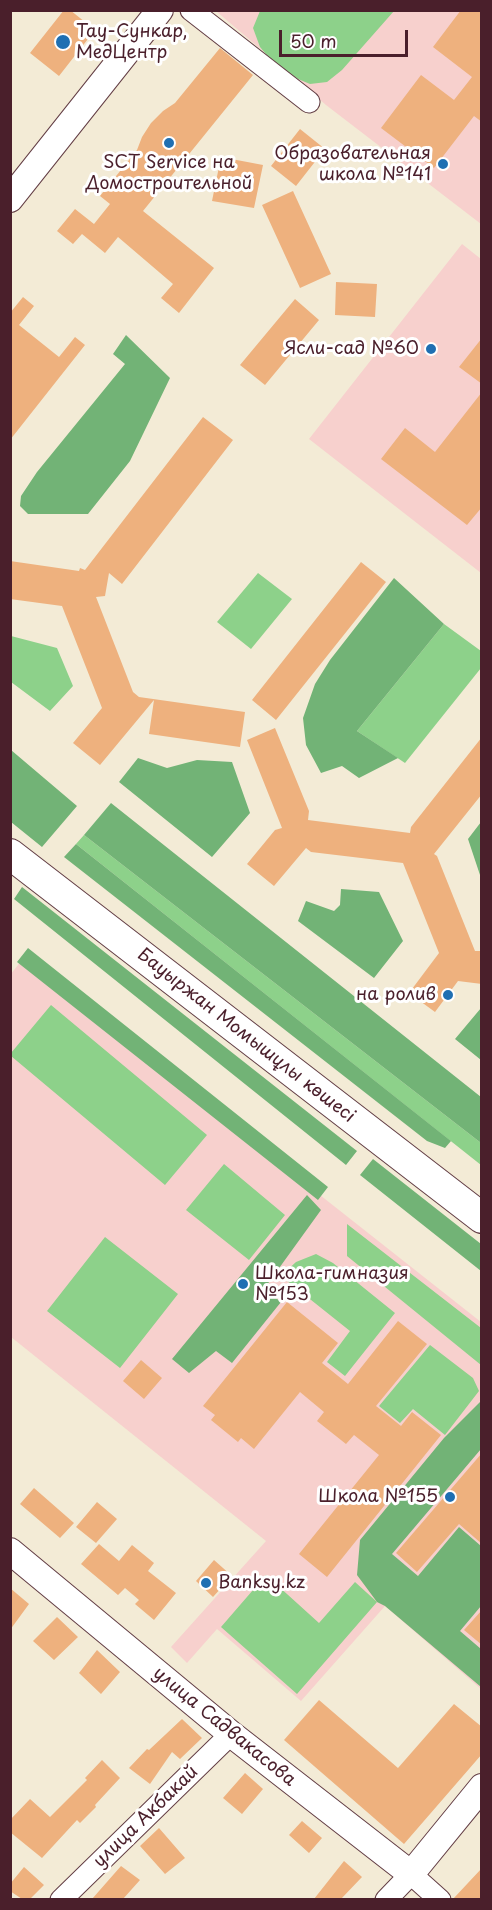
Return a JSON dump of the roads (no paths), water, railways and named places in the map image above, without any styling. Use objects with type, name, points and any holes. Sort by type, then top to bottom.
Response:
[{"type":"main road","name":"Бауыржан Момышұлы көшесі","points":[[10,854],[482,1218]]},
{"type":"street","points":[[10,199],[160,10]]},
{"type":"street","points":[[191,10],[309,102]]},
{"type":"street","name":"улица Садвакасова","points":[[10,1551],[231,1734],[440,1899]]},
{"type":"street","name":"улица Акбакай","points":[[61,1899],[231,1734]]},
{"type":"street","points":[[386,1899],[411,1874],[482,1787]]},
{"type":"place","name":"Тау-Сункар, МедЦентр","points":[[63,42]]},
{"type":"place","name":"SCT Service на Домостроительной","points":[[169,143]]},
{"type":"place","name":"Образовательная школа №141","points":[[443,164]]},
{"type":"place","name":"Ясли-сад №60","points":[[431,349]]},
{"type":"place","name":"на ролив","points":[[448,995]]},
{"type":"place","name":"Школа-гимназия №153","points":[[243,1284]]},
{"type":"place","name":"Школа №155","points":[[450,1497]]},
{"type":"place","name":"Banksy.kz","points":[[206,1583]]}]
